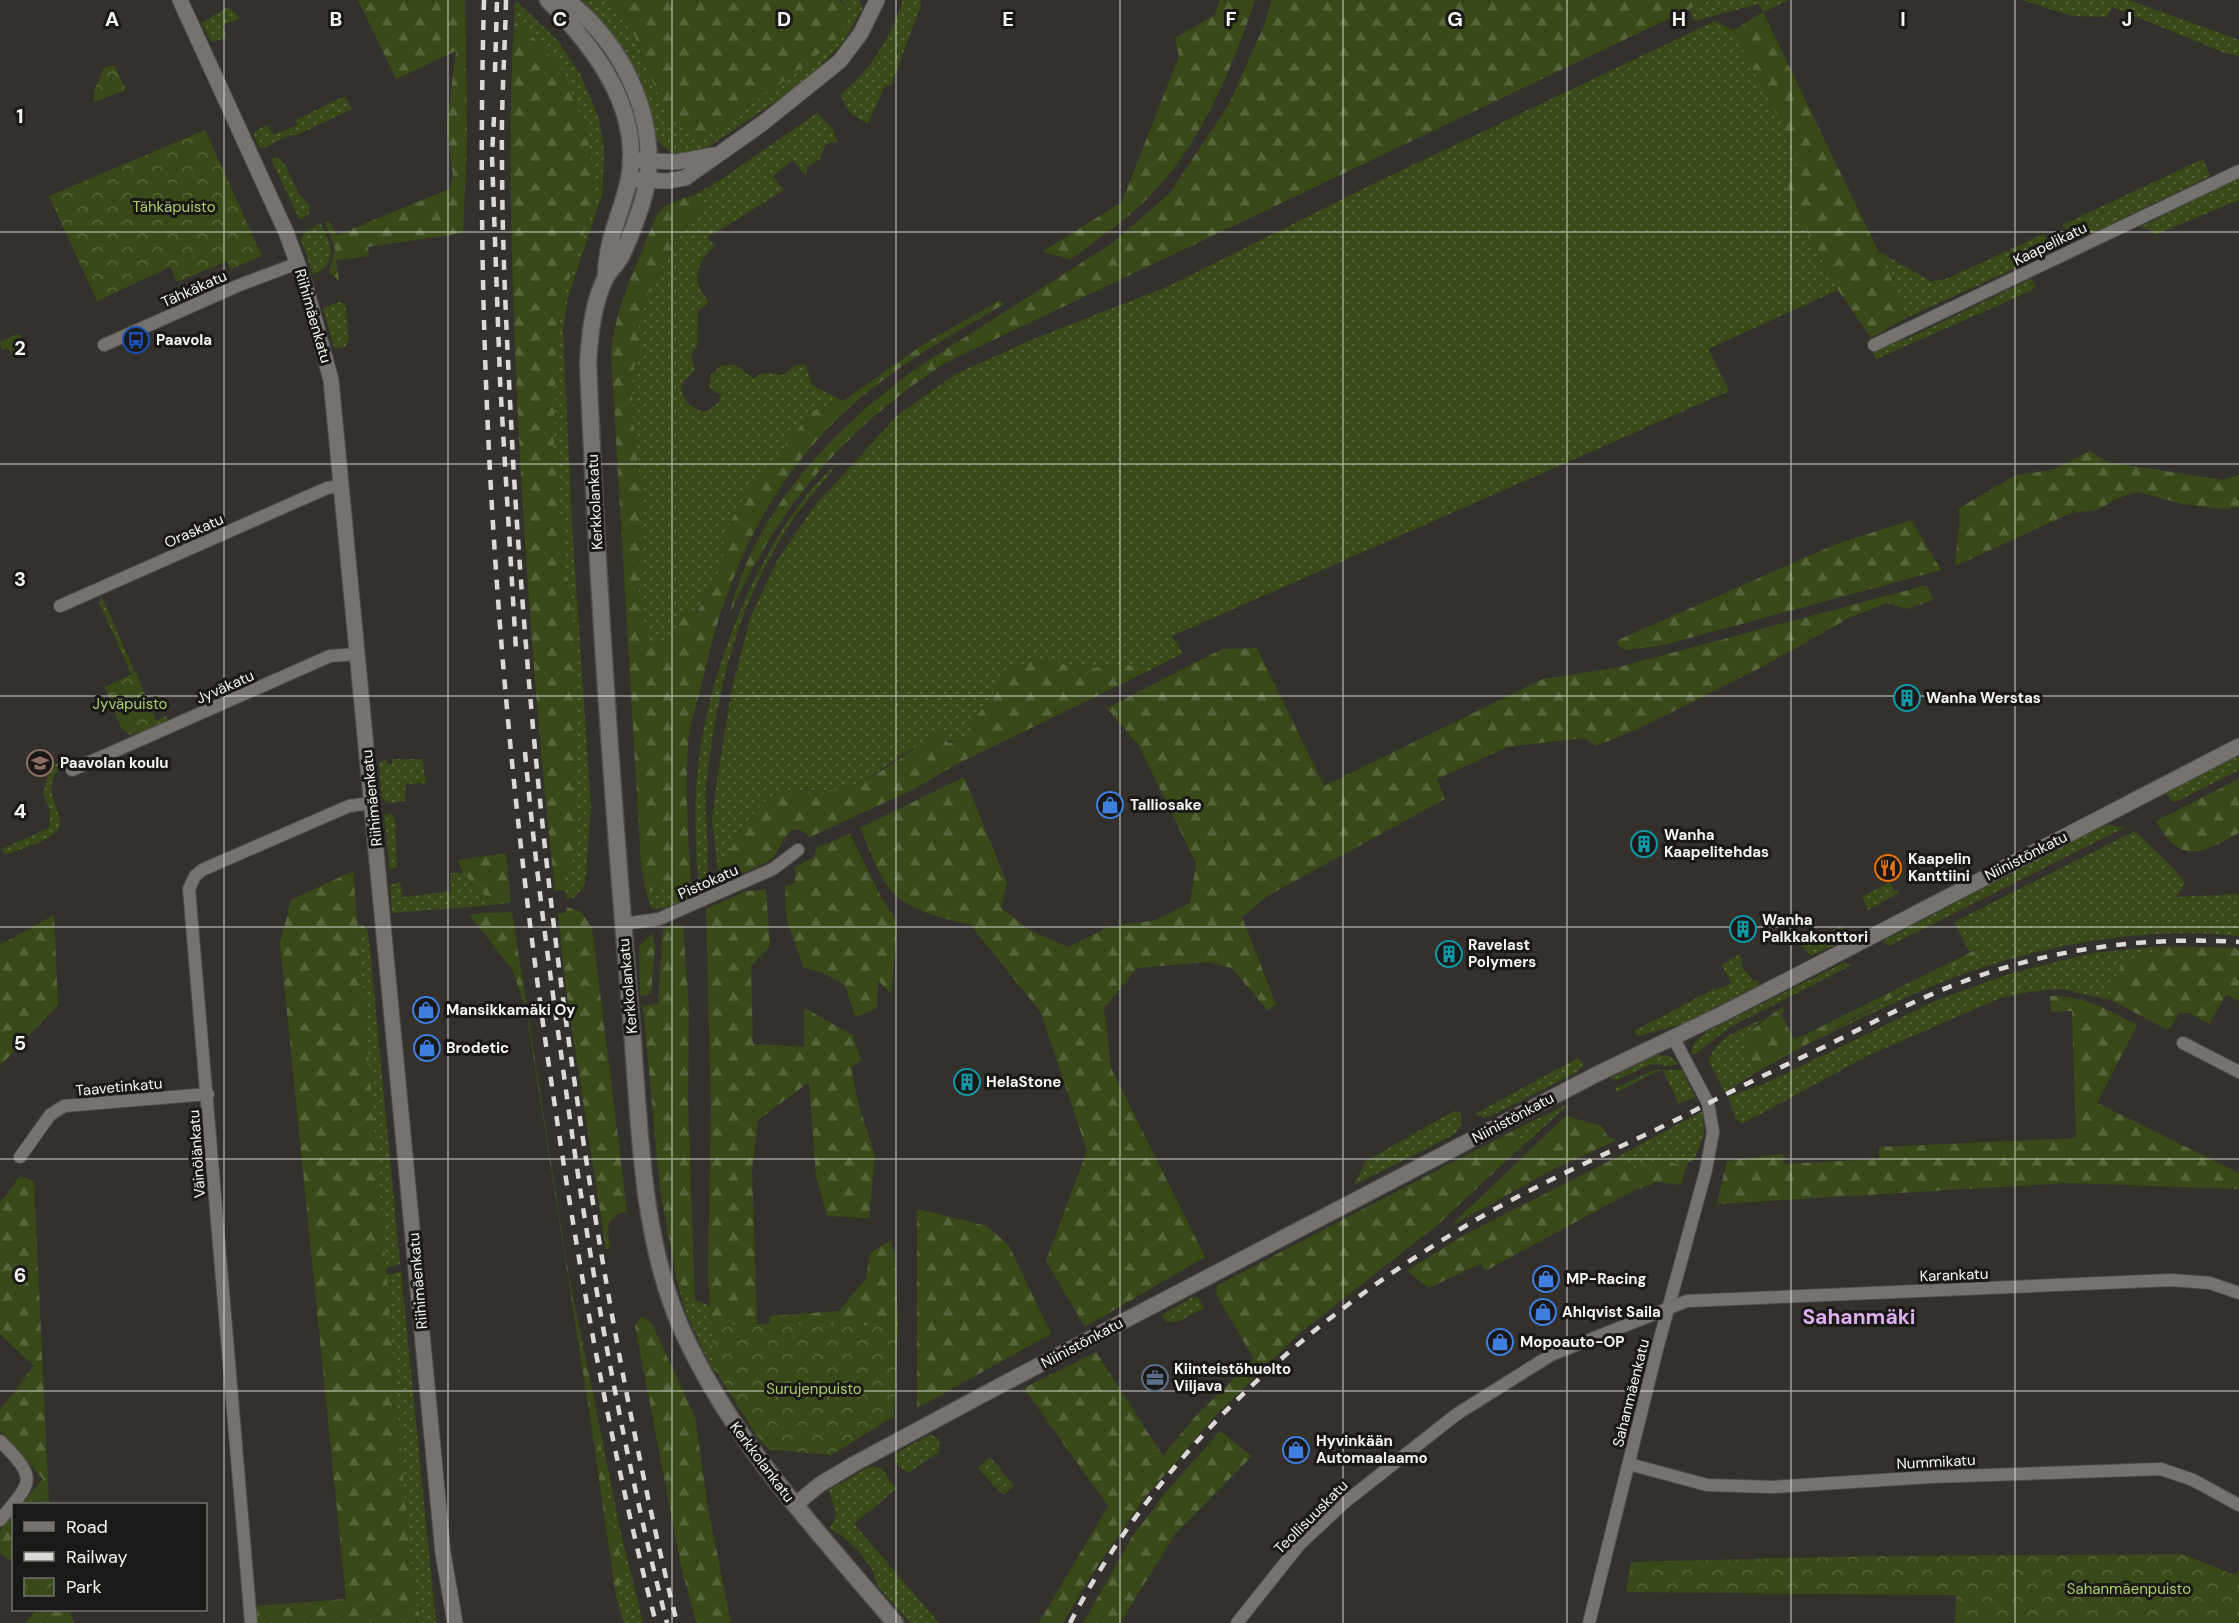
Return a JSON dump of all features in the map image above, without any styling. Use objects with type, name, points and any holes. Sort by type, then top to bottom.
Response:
[{"type":"main road","name":"Kerkkolankatu","points":[[548,0],[596,55],[610,76],[624,119],[630,160],[628,179],[606,253],[606,277]]},
{"type":"main road","name":"Kerkkolankatu","points":[[566,0],[595,26],[624,66],[643,117],[648,160],[648,181],[619,259],[606,277],[592,320],[588,362],[623,924],[649,1212],[665,1281],[681,1327],[709,1386],[736,1430],[795,1505],[895,1623]]},
{"type":"street","name":"Riihimäenkatu","points":[[180,0],[273,200],[298,263],[331,380],[443,1552],[455,1623]]},
{"type":"street","points":[[628,179],[648,181],[685,178],[720,154],[812,86],[840,61],[861,33],[877,0]]},
{"type":"street","points":[[630,160],[686,161],[720,154]]},
{"type":"street","name":"Kaapelikatu","points":[[1875,345],[2239,171]]},
{"type":"street","name":"Tähkäkatu","points":[[104,345],[240,285],[298,263]]},
{"type":"street","name":"Oraskatu","points":[[60,606],[327,488],[342,486]]},
{"type":"street","name":"Jyväkatu","points":[[72,770],[330,656],[358,654]]},
{"type":"street","name":"Niinistönkatu","points":[[795,1505],[819,1485],[854,1464],[968,1402],[1597,1074],[1731,1010],[2239,746]]},
{"type":"street","name":"Väinölänkatu","points":[[251,1623],[189,889],[191,882],[202,870],[349,806],[372,803]]},
{"type":"street","name":"Pistokatu","points":[[623,924],[659,919],[773,869],[798,850]]},
{"type":"street","name":"Sahanmäenkatu","points":[[1589,1623],[1668,1308],[1706,1170],[1713,1132],[1708,1103],[1673,1037]]},
{"type":"street","points":[[2183,1043],[2239,1072]]},
{"type":"street","name":"Taavetinkatu","points":[[20,1157],[50,1115],[64,1106],[208,1094]]},
{"type":"street","name":"Karankatu","points":[[1668,1308],[1687,1301],[2171,1280],[2211,1283],[2239,1293]]},
{"type":"street","name":"Teollisuuskatu","points":[[1237,1623],[1300,1544],[1345,1502],[1457,1414],[1551,1355],[1668,1308]]},
{"type":"street","points":[[0,1441],[25,1467],[26,1488],[14,1503]]},
{"type":"street","name":"Nummikatu","points":[[1629,1464],[1707,1485],[1772,1487],[1930,1477],[2161,1469],[2193,1480],[2239,1505]]},
{"type":"street","points":[[0,1520],[12,1505]]},
{"type":"green space","points":[[358,0],[465,0],[467,141],[463,233],[368,247],[369,256],[336,260],[339,281],[329,271],[335,250],[325,222],[329,221],[337,235],[449,189],[453,177],[447,125],[456,51],[396,79]]},
{"type":"green space","points":[[515,0],[557,40],[581,75],[599,119],[604,151],[602,194],[568,297],[563,330],[572,525],[591,808],[585,884],[575,897],[566,899],[566,893],[562,890],[563,876],[571,865],[578,818],[572,787],[576,763],[576,646],[566,574],[554,446],[556,338],[565,293],[594,201],[588,134],[561,69],[536,40],[514,21]]},
{"type":"green space","points":[[575,0],[608,0],[634,35],[667,117],[702,139],[798,71],[842,34],[847,8],[842,0],[859,0],[863,8],[843,42],[804,82],[703,151],[682,155],[671,153],[656,139]]},
{"type":"green space","points":[[608,0],[839,0],[847,8],[842,34],[798,71],[702,139],[667,117],[634,35]]},
{"type":"green space","points":[[903,0],[921,0],[921,5],[891,86],[885,85],[868,123],[851,112],[841,94],[852,85],[879,52],[893,27]]},
{"type":"green space","points":[[1220,0],[1255,0],[1224,82],[1181,159],[1143,203],[1071,259],[1042,252],[1122,202],[1179,56],[1175,38],[1215,15]]},
{"type":"green space","points":[[1272,0],[1708,0],[945,363],[876,415],[846,442],[819,472],[771,537],[730,613],[741,575],[779,505],[803,473],[859,415],[920,366],[1111,244],[1169,194],[1229,104],[1263,28]]},
{"type":"green space","points":[[1709,0],[1789,0],[1763,12],[1759,4],[1694,21],[1689,9]]},
{"type":"green space","points":[[2023,0],[2129,0],[2239,40],[2239,56],[2225,53],[2112,7],[2107,17],[2072,16]]},
{"type":"green space","points":[[228,7],[240,18],[222,26],[227,38],[211,42],[201,23]]},
{"type":"green space","points":[[1763,12],[1891,278],[1906,318],[1871,338],[1838,290],[1786,190],[1800,159],[1733,31]]},
{"type":"green space","points":[[514,21],[536,40],[561,69],[588,134],[594,201],[565,293],[556,338],[554,446],[566,574],[576,646],[576,763],[572,787],[578,818],[577,847],[571,865],[563,876],[562,890],[555,891],[532,644],[517,397],[511,162]]},
{"type":"green space","points":[[1715,21],[1734,31],[1800,159],[1786,190],[1838,290],[1708,349],[1729,391],[1172,636],[1183,653],[1144,673],[1127,664],[1085,669],[1055,662],[1029,662],[1010,671],[973,721],[968,738],[925,744],[914,748],[865,780],[847,787],[785,792],[776,795],[767,800],[753,814],[718,871],[712,820],[716,787],[731,693],[750,618],[778,559],[815,505],[899,414],[956,374],[1031,340],[1169,286],[1377,182]]},
{"type":"green space","points":[[114,65],[126,90],[94,102],[94,91],[104,68]]},
{"type":"green space","points":[[345,96],[352,109],[297,135],[290,135],[264,148],[259,147],[254,136],[255,131],[267,125],[274,135],[297,125],[296,120]]},
{"type":"green space","points":[[817,113],[833,130],[837,142],[826,144],[820,159],[807,167],[806,176],[793,160],[773,176],[784,190],[707,238],[715,245],[699,266],[697,279],[709,302],[698,312],[697,346],[691,355],[695,370],[681,385],[688,403],[705,412],[718,403],[721,395],[709,387],[711,375],[720,366],[735,365],[753,378],[764,373],[784,375],[794,366],[805,364],[812,385],[843,401],[813,410],[724,534],[723,564],[695,614],[688,605],[676,618],[681,632],[678,636],[667,643],[648,642],[638,588],[643,506],[633,422],[632,373],[641,348],[638,323],[642,305],[686,221],[700,207],[694,195],[719,181]]},
{"type":"green space","name":"Tähkäpuisto","points":[[205,130],[262,256],[231,269],[227,261],[177,282],[170,267],[97,301],[49,196]]},
{"type":"green space","points":[[276,157],[284,163],[299,194],[310,206],[309,214],[300,220],[271,159]]},
{"type":"green space","points":[[2203,159],[2210,176],[2080,239],[2070,234],[2062,225]]},
{"type":"green space","points":[[2239,178],[2239,200],[2154,235],[2151,230],[2140,227]]},
{"type":"green space","points":[[694,195],[700,207],[686,221],[642,305],[638,323],[641,348],[632,373],[633,422],[643,506],[638,588],[648,642],[667,643],[678,636],[681,632],[675,618],[688,604],[696,614],[723,564],[724,534],[743,499],[813,410],[843,401],[924,344],[1000,300],[1004,304],[924,352],[867,392],[821,436],[774,497],[738,565],[713,639],[690,727],[687,778],[691,880],[646,891],[641,864],[611,354],[622,301],[656,217],[667,205]]},
{"type":"green space","points":[[320,223],[328,239],[331,252],[327,264],[313,275],[301,239],[304,233]]},
{"type":"green space","points":[[2044,234],[2053,251],[1906,318],[1878,251],[1930,281],[1946,279]]},
{"type":"green space","points":[[2031,279],[2036,287],[2026,293],[1876,359],[1873,352],[1915,335]]},
{"type":"green space","points":[[339,302],[345,304],[349,340],[345,347],[334,348],[323,308]]},
{"type":"green space","points":[[19,333],[28,352],[13,359],[8,348],[2,350],[0,342]]},
{"type":"green space","points":[[2090,451],[2107,462],[2224,480],[2239,475],[2239,507],[2224,509],[2182,504],[2138,492],[2118,498],[2097,510],[2071,513],[1955,566],[1959,508],[2016,475],[2053,470]]},
{"type":"green space","points":[[838,462],[793,519],[774,550],[757,582],[733,646],[717,713],[706,785],[708,864],[704,889],[699,891],[695,814],[696,783],[704,729],[727,645],[763,562],[786,524],[811,490]]},
{"type":"green space","points":[[1911,520],[1941,570],[1660,646],[1625,650],[1617,645],[1618,640],[1834,545]]},
{"type":"green space","points":[[1927,585],[1933,600],[1907,609],[1887,603],[1851,617],[1758,669],[1640,728],[1596,746],[1584,738],[1508,747],[1437,779],[1445,799],[1269,895],[1242,917],[1276,1004],[1268,1011],[1232,968],[1208,962],[1137,968],[1104,1008],[1111,1068],[1205,1257],[1085,1327],[1046,1261],[1087,1151],[1041,1013],[970,924],[926,913],[906,903],[889,888],[860,828],[964,777],[1007,883],[1001,908],[1029,930],[1068,947],[1109,927],[1156,920],[1190,903],[1196,863],[1139,746],[1107,708],[1222,649],[1257,648],[1324,786],[1543,679],[1615,668]]},
{"type":"green space","name":"Jyväpuisto","points":[[101,595],[156,721],[166,716],[168,720],[138,733],[126,731],[121,727],[105,687],[132,675],[99,603]]},
{"type":"green space","points":[[1029,661],[1055,662],[1085,669],[1127,664],[1144,673],[957,764],[914,789],[810,837],[795,829],[786,836],[770,860],[756,867],[731,878],[718,871],[753,814],[767,800],[785,792],[848,787],[882,770],[934,735],[943,734],[948,743],[967,738],[973,721],[1010,671]]},
{"type":"green space","name":"Jyväpuisto","points":[[136,672],[157,725],[130,735],[121,727],[105,687]]},
{"type":"green space","points":[[2239,755],[2239,770],[2178,801],[2172,802],[2166,792]]},
{"type":"green space","points":[[386,759],[387,764],[392,764],[392,759],[422,759],[426,783],[406,784],[405,801],[389,803],[382,799],[379,762]]},
{"type":"green space","points":[[57,763],[59,770],[53,779],[51,788],[60,821],[58,828],[42,841],[5,855],[2,849],[49,828],[50,811],[43,794],[50,768]]},
{"type":"green space","points":[[2239,779],[2239,833],[2226,840],[2203,850],[2183,850],[2174,845],[2156,821]]},
{"type":"green space","points":[[393,815],[395,821],[397,867],[390,870],[384,816]]},
{"type":"green space","points":[[2103,825],[2126,827],[1889,946],[1883,941]]},
{"type":"green space","points":[[2135,831],[2185,883],[2176,897],[2239,894],[2239,936],[2205,933],[2136,935],[2066,945],[2032,953],[1998,962],[1945,981],[1801,1047],[1984,950],[1979,948],[1969,951],[1954,922]]},
{"type":"green space","points":[[850,834],[881,897],[894,916],[897,927],[891,994],[878,980],[877,1008],[855,1017],[845,985],[825,974],[803,967],[787,919],[785,899],[786,886],[795,883],[795,867],[814,857],[816,848]]},
{"type":"green space","points":[[506,853],[511,903],[494,905],[463,873],[458,860]]},
{"type":"green space","points":[[353,871],[413,1594],[422,1623],[257,1623],[256,1606],[346,1599],[280,943],[291,900]]},
{"type":"green space","points":[[450,873],[463,873],[494,905],[392,913],[390,885],[400,882],[403,897],[451,891]]},
{"type":"green space","points":[[691,880],[692,896],[665,908],[652,909],[646,891]]},
{"type":"green space","points":[[1890,882],[1894,891],[1897,890],[1899,893],[1868,910],[1862,897]]},
{"type":"green space","points":[[766,890],[770,946],[751,966],[753,1044],[804,1047],[804,1008],[853,1035],[861,1060],[851,1068],[858,1103],[875,1155],[869,1218],[827,1216],[816,1176],[809,1082],[758,1120],[752,1169],[757,1324],[748,1364],[714,1368],[708,1276],[711,1107],[706,909],[746,891]]},
{"type":"green space","points":[[567,907],[581,912],[592,928],[627,1211],[614,1217],[609,1225],[610,1249],[606,1249],[566,990],[558,914],[566,912]]},
{"type":"green space","points":[[512,912],[569,1277],[596,1409],[607,1494],[624,1572],[616,1596],[526,1010],[513,971],[469,914]]},
{"type":"green space","points":[[54,915],[58,1005],[0,1066],[0,945]]},
{"type":"green space","points":[[357,925],[363,925],[369,939],[400,1264],[386,1268]]},
{"type":"green space","points":[[672,925],[683,926],[689,1009],[688,1101],[695,1300],[677,1280],[660,1190],[643,1006],[658,1004],[663,930]]},
{"type":"green space","points":[[1841,926],[1845,931],[1837,944],[1810,956],[1796,939],[1807,933],[1812,940]]},
{"type":"green space","points":[[653,933],[655,948],[651,994],[640,996],[639,947]]},
{"type":"green space","points":[[2165,946],[2121,965],[2111,1000],[2061,989],[2027,992],[1998,999],[1869,1055],[1742,1124],[1735,1117],[1728,1097],[1766,1083],[1937,1000],[2015,972],[2093,953]]},
{"type":"green space","points":[[2165,946],[2239,948],[2239,1001],[2226,995],[2209,1024],[2189,1013],[2180,1013],[2168,1030],[2111,1000],[2121,964]]},
{"type":"green space","points":[[1979,948],[1985,950],[1859,1015],[1755,1073],[1748,1054],[1748,1033],[1782,1007],[1785,1012],[1781,1014],[1794,1040]]},
{"type":"green space","points":[[1740,954],[1743,968],[1753,980],[1759,981],[1758,985],[1685,1023],[1639,1036],[1634,1031],[1714,989],[1715,991],[1731,983],[1722,965]]},
{"type":"green space","points":[[1845,962],[1852,965],[1730,1027],[1694,1055],[1691,1054],[1694,1043],[1708,1031]]},
{"type":"green space","points":[[2050,996],[2084,1001],[2137,1025],[2097,1103],[2239,1173],[2239,1189],[2069,1183],[1717,1204],[1727,1161],[1783,1154],[1784,1164],[1879,1159],[1879,1147],[2076,1138],[2072,1011],[2051,1012]]},
{"type":"green space","points":[[1763,1019],[1748,1033],[1748,1054],[1755,1073],[1725,1092],[1709,1062],[1712,1053],[1730,1035]]},
{"type":"green space","points":[[1657,1055],[1670,1056],[1678,1064],[1671,1066],[1651,1064],[1617,1080],[1610,1078]]},
{"type":"green space","points":[[1578,1058],[1584,1064],[1577,1072],[1493,1115],[1484,1118],[1475,1114]]},
{"type":"green space","points":[[1654,1070],[1682,1070],[1695,1097],[1679,1104],[1663,1071],[1657,1071],[1617,1092],[1615,1089]]},
{"type":"green space","points":[[1569,1104],[1517,1151],[1522,1126]]},
{"type":"green space","points":[[1454,1111],[1460,1112],[1462,1122],[1453,1135],[1354,1185],[1366,1161]]},
{"type":"green space","points":[[1703,1111],[1704,1134],[1693,1162],[1689,1161],[1686,1167],[1659,1159],[1630,1170],[1619,1156]]},
{"type":"green space","points":[[1566,1116],[1601,1126],[1609,1138],[1617,1140],[1552,1170],[1449,1227]]},
{"type":"green space","points":[[1522,1126],[1517,1151],[1436,1226],[1301,1332],[1216,1415],[1142,1501],[1090,1577],[1063,1623],[1039,1623],[1108,1506],[1024,1388],[1096,1352],[1163,1456],[1193,1419],[1254,1359],[1217,1296],[1216,1286]]},
{"type":"green space","points":[[1619,1156],[1630,1170],[1659,1159],[1686,1167],[1681,1185],[1658,1182],[1633,1191],[1485,1271],[1481,1263],[1429,1288],[1407,1271],[1464,1235]]},
{"type":"green space","points":[[20,1176],[34,1181],[49,1503],[23,1503],[43,1479],[0,1431],[0,1410],[34,1366],[0,1334],[0,1203]]},
{"type":"green space","points":[[917,1209],[987,1226],[1009,1246],[1051,1334],[917,1408]]},
{"type":"green space","name":"Surujenpuisto","points":[[890,1241],[895,1254],[898,1325],[883,1337],[894,1416],[831,1455],[769,1449],[758,1438],[770,1316],[839,1311],[866,1279],[870,1253]]},
{"type":"green space","points":[[401,1272],[436,1623],[422,1623],[413,1594],[386,1275]]},
{"type":"green space","points":[[677,1280],[695,1300],[710,1306],[716,1371],[713,1371],[686,1313]]},
{"type":"green space","points":[[1193,1297],[1198,1297],[1204,1308],[1180,1321],[1166,1322],[1162,1316],[1165,1313]]},
{"type":"green space","points":[[641,1317],[651,1322],[695,1417],[708,1508],[731,1623],[696,1623],[681,1565],[635,1326]]},
{"type":"green space","name":"Surujenpuisto","points":[[711,1324],[898,1325],[894,1416],[831,1455],[769,1449],[758,1438],[714,1368]]},
{"type":"green space","points":[[596,1409],[620,1529],[643,1623],[624,1623],[616,1596],[624,1572],[607,1494]]},
{"type":"green space","points":[[1220,1431],[1252,1456],[1175,1534],[1120,1623],[1083,1623],[1132,1537],[1166,1492]]},
{"type":"green space","points":[[931,1434],[939,1440],[939,1452],[910,1472],[902,1469],[894,1456],[896,1453]]},
{"type":"green space","points":[[990,1457],[1014,1486],[1003,1495],[978,1468]]},
{"type":"green space","points":[[871,1466],[882,1469],[896,1489],[854,1524],[939,1623],[910,1623],[877,1585],[873,1571],[858,1550],[840,1534],[830,1529],[836,1515],[829,1490]]},
{"type":"green space","points":[[12,1516],[12,1561],[0,1553],[0,1531]]},
{"type":"green space","name":"Sahanmäenpuisto","points":[[2182,1554],[2235,1575],[2239,1570],[2239,1623],[1955,1623],[1956,1595],[1626,1592],[1631,1562],[1877,1556]]},
{"type":"green space","points":[[35,1611],[69,1611],[74,1623],[25,1623]]},
{"type":"railway","points":[[484,0],[483,268],[487,401],[503,668],[516,800],[531,933],[570,1206],[608,1416],[656,1623]]},
{"type":"railway","points":[[495,72],[497,0]]},
{"type":"railway","points":[[506,0],[502,136],[507,346],[523,610],[536,760],[561,983],[592,1200],[630,1413],[677,1623]]},
{"type":"railway","points":[[494,117],[492,156],[500,380],[516,650]]},
{"type":"railway","points":[[525,752],[551,978],[581,1197],[619,1411],[667,1623]]},
{"type":"railway","points":[[1070,1623],[1107,1559],[1150,1498],[1197,1442],[1248,1389],[1303,1340],[1362,1294],[1423,1252],[1486,1214],[1894,1012],[1962,982],[2029,961],[2098,947],[2169,941],[2239,942]]},
{"type":"place","name":"Paavola","points":[[136,340]]},
{"type":"place","name":"Wanha Werstas","points":[[1907,698]]},
{"type":"place","name":"Paavolan koulu","points":[[40,763]]},
{"type":"place","name":"Talliosake","points":[[1110,805]]},
{"type":"place","name":"Wanha Kaapelitehdas","points":[[1644,844]]},
{"type":"place","name":"Kaapelin Kanttiini","points":[[1888,868]]},
{"type":"place","name":"Wanha Palkkakonttori","points":[[1743,929]]},
{"type":"place","name":"Ravelast Polymers","points":[[1449,954]]},
{"type":"place","name":"Mansikkamäki Oy","points":[[426,1010]]},
{"type":"place","name":"Brodetic","points":[[427,1048]]},
{"type":"place","name":"HelaStone","points":[[967,1082]]},
{"type":"place","name":"MP-Racing","points":[[1546,1279]]},
{"type":"place","name":"Ahlqvist Saila","points":[[1543,1312]]},
{"type":"place","name":"Mopoauto-OP","points":[[1500,1342]]},
{"type":"place","name":"Kiinteistöhuolto Viljava","points":[[1155,1378]]},
{"type":"place","name":"Hyvinkään Automaalaamo","points":[[1296,1450]]},
{"type":"district","name":"Sahanmäki","points":[[1859,1317]]}]
